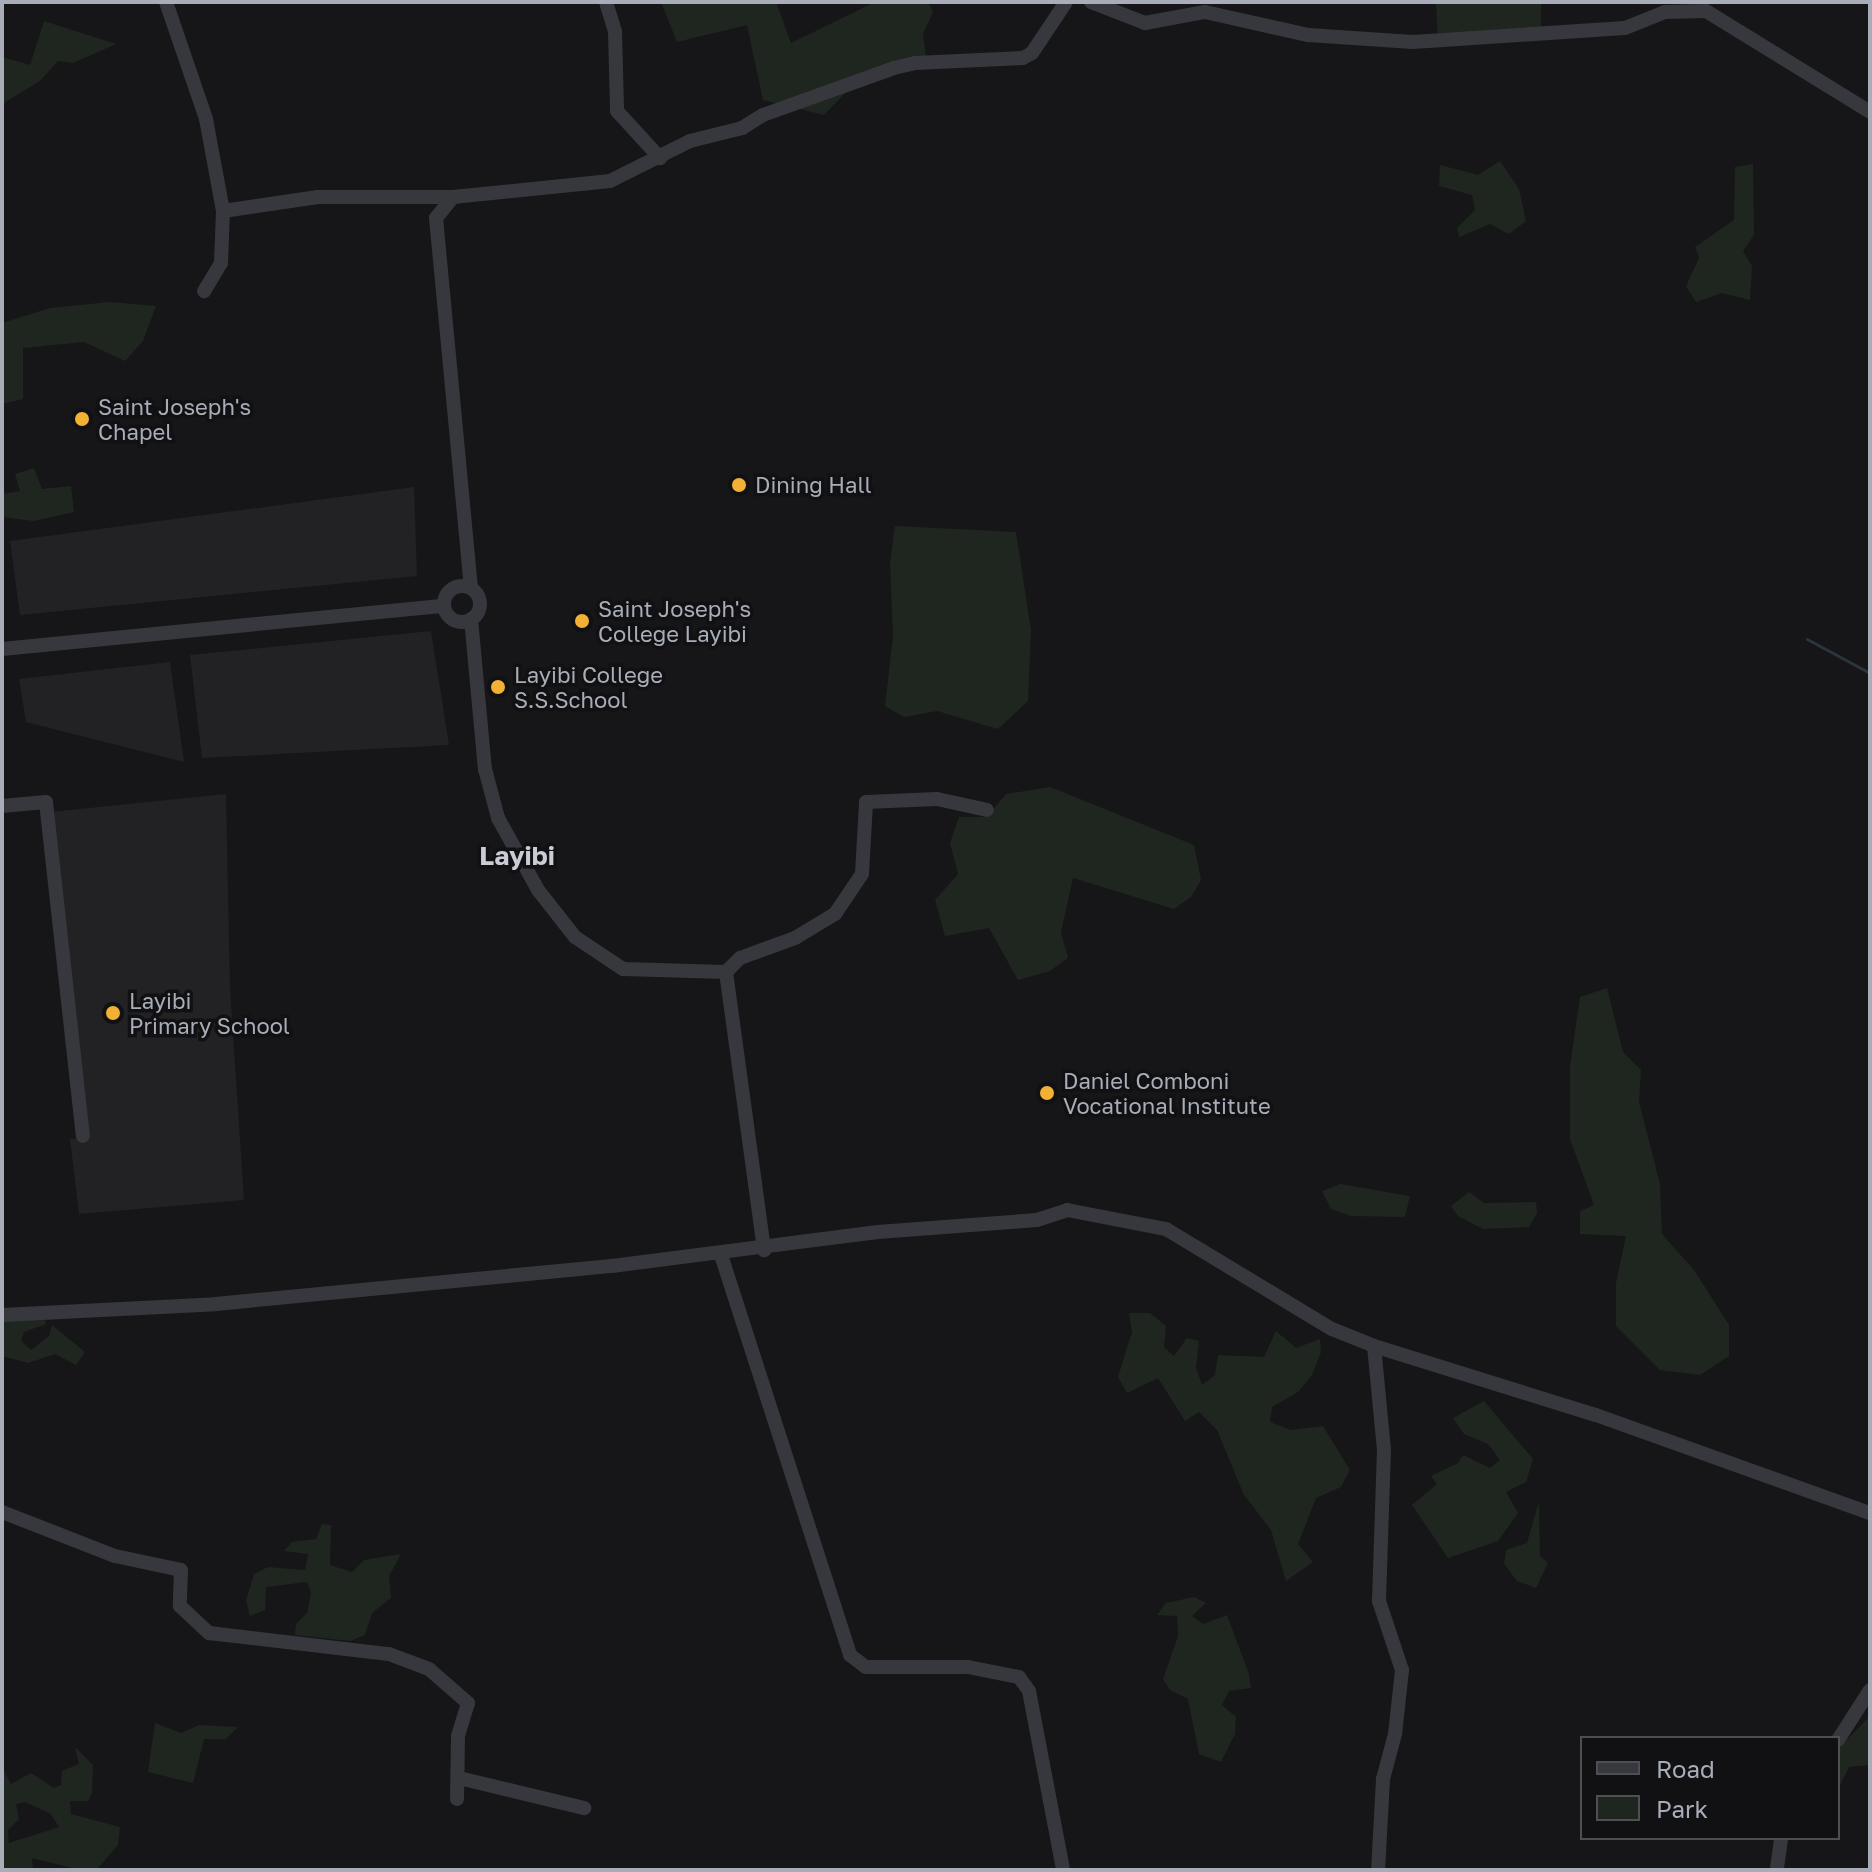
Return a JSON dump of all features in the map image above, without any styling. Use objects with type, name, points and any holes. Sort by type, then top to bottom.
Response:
[{"type":"street","points":[[166,2],[206,119],[223,211],[221,263],[204,291]]},
{"type":"street","points":[[606,2],[615,32],[617,111],[660,158]]},
{"type":"street","points":[[223,211],[363,194],[453,197],[610,181],[690,141],[742,128],[763,115],[905,65],[1023,58],[1032,53],[1066,2]]},
{"type":"street","points":[[1091,2],[1145,23],[1205,12],[1308,35],[1399,42],[1625,28],[1665,12],[1706,11],[1870,112]]},
{"type":"street","points":[[453,197],[436,218],[471,588],[480,602],[471,619],[490,795],[538,890],[582,945],[611,964],[646,973],[726,972],[740,958],[817,925],[847,899],[862,874],[866,802],[937,799],[987,810]]},
{"type":"street","points":[[444,606],[449,591],[471,588]]},
{"type":"street","points":[[444,606],[460,622],[471,619]]},
{"type":"street","points":[[2,649],[444,606]]},
{"type":"street","points":[[2,806],[46,802],[83,1136]]},
{"type":"street","points":[[726,972],[764,1250]]},
{"type":"street","points":[[2,1315],[216,1304],[721,1255],[1077,1211],[1169,1231],[1332,1329],[1374,1346],[1609,1419],[1870,1513]]},
{"type":"street","points":[[721,1255],[850,1655],[866,1667],[968,1667],[1019,1677],[1032,1706],[1063,1870]]},
{"type":"street","points":[[1374,1346],[1384,1449],[1379,1601],[1402,1670],[1395,1734],[1383,1779],[1378,1870]]},
{"type":"street","points":[[2,1512],[115,1556],[181,1570],[180,1606],[209,1633],[389,1654],[421,1664],[467,1702],[458,1736],[457,1799]]},
{"type":"street","points":[[1840,1737],[1870,1690]]},
{"type":"street","points":[[459,1778],[584,1808]]},
{"type":"street","points":[[1777,1868],[1781,1840]]},
{"type":"shaded area","points":[[414,487],[417,576],[20,615],[10,541]]},
{"type":"shaded area","points":[[431,631],[449,745],[202,758],[190,655]]},
{"type":"shaded area","points":[[170,662],[184,762],[26,722],[19,679]]},
{"type":"shaded area","points":[[226,794],[230,988],[244,1200],[79,1214],[70,1139],[86,1138],[50,812]]},
{"type":"green space","points":[[661,2],[776,2],[791,43],[875,2],[928,2],[933,12],[923,34],[926,57],[862,76],[824,115],[763,100],[747,25],[677,42]]},
{"type":"green space","points":[[1436,2],[1541,2],[1541,34],[1438,43]]},
{"type":"green space","points":[[44,21],[116,44],[73,63],[58,61],[40,81],[2,104],[2,57],[30,65]]},
{"type":"green space","points":[[1500,161],[1519,189],[1526,221],[1509,234],[1490,224],[1459,237],[1457,228],[1475,210],[1472,195],[1439,186],[1440,165],[1478,175]]},
{"type":"green space","points":[[1753,164],[1754,235],[1743,251],[1752,266],[1750,300],[1722,293],[1696,302],[1686,286],[1699,258],[1695,247],[1734,220],[1735,167]]},
{"type":"green space","points":[[110,302],[156,306],[143,341],[125,361],[84,342],[23,348],[23,399],[2,404],[2,323],[50,308]]},
{"type":"green space","points":[[34,468],[42,489],[71,486],[74,512],[33,521],[2,517],[2,494],[20,491],[15,474]]},
{"type":"green space","points":[[895,526],[1016,532],[1031,631],[1028,701],[998,729],[937,711],[904,717],[885,706],[893,636],[890,562]]},
{"type":"green space","points":[[1050,787],[1194,845],[1201,880],[1191,897],[1174,909],[1073,878],[1061,932],[1068,958],[1050,971],[1018,980],[989,928],[945,936],[935,900],[958,874],[950,843],[959,817],[987,817],[1006,794]]},
{"type":"green space","points":[[1607,988],[1623,1052],[1641,1070],[1639,1102],[1660,1184],[1662,1234],[1694,1270],[1729,1325],[1729,1356],[1700,1375],[1660,1370],[1616,1326],[1616,1283],[1626,1236],[1580,1234],[1580,1211],[1594,1205],[1570,1139],[1570,1066],[1580,997]]},
{"type":"green space","points":[[1340,1184],[1410,1196],[1405,1217],[1351,1216],[1331,1209],[1322,1191]]},
{"type":"green space","points":[[1469,1192],[1484,1203],[1536,1202],[1537,1213],[1529,1227],[1483,1229],[1458,1216],[1451,1206]]},
{"type":"green space","points":[[1129,1313],[1150,1313],[1166,1326],[1164,1347],[1174,1356],[1187,1338],[1199,1341],[1196,1368],[1202,1385],[1215,1375],[1218,1355],[1264,1357],[1276,1331],[1296,1348],[1320,1339],[1321,1352],[1312,1375],[1298,1392],[1272,1407],[1270,1422],[1291,1430],[1323,1426],[1350,1470],[1341,1487],[1316,1498],[1298,1544],[1313,1562],[1286,1581],[1271,1530],[1244,1495],[1217,1430],[1199,1412],[1185,1421],[1158,1378],[1127,1393],[1118,1377],[1132,1332]]},
{"type":"green space","points":[[44,1316],[46,1324],[24,1332],[21,1341],[31,1350],[49,1336],[52,1325],[85,1352],[76,1365],[55,1354],[28,1363],[2,1356],[2,1320]]},
{"type":"green space","points":[[1484,1401],[1533,1459],[1526,1482],[1506,1492],[1518,1513],[1498,1541],[1448,1558],[1412,1505],[1437,1484],[1431,1476],[1458,1463],[1463,1455],[1490,1468],[1500,1460],[1488,1444],[1464,1434],[1453,1418]]},
{"type":"green space","points":[[1539,1501],[1540,1556],[1548,1563],[1536,1588],[1517,1581],[1504,1564],[1506,1550],[1527,1543]]},
{"type":"green space","points":[[322,1524],[331,1525],[330,1565],[352,1572],[364,1560],[401,1554],[389,1576],[391,1598],[372,1613],[365,1635],[350,1641],[295,1635],[296,1624],[307,1613],[311,1593],[307,1582],[266,1587],[265,1610],[250,1616],[246,1600],[254,1574],[268,1567],[305,1570],[308,1554],[284,1551],[292,1542],[316,1539]]},
{"type":"green space","points":[[1194,1597],[1206,1603],[1192,1616],[1203,1624],[1227,1615],[1249,1674],[1251,1688],[1229,1691],[1222,1705],[1236,1717],[1235,1734],[1221,1762],[1199,1754],[1188,1699],[1170,1690],[1163,1679],[1178,1636],[1177,1616],[1157,1615],[1166,1603]]},
{"type":"green space","points":[[1870,1716],[1870,1765],[1849,1767],[1840,1786],[1840,1747]]},
{"type":"green space","points":[[155,1723],[181,1733],[199,1725],[238,1727],[226,1739],[204,1739],[193,1783],[148,1772]]},
{"type":"green space","points":[[75,1747],[93,1765],[92,1793],[88,1801],[70,1801],[71,1814],[120,1827],[118,1845],[98,1868],[80,1870],[32,1858],[33,1870],[2,1870],[2,1767],[11,1784],[31,1773],[54,1788],[61,1785],[62,1771],[79,1764]],"holes":[[[25,1802],[51,1814],[59,1827],[9,1843],[8,1830],[19,1819],[16,1804]]]},
{"type":"waterway","points":[[1807,639],[1870,673]]},
{"type":"place","name":"Saint Joseph's Chapel","points":[[82,419]]},
{"type":"place","name":"Dining Hall","points":[[739,485]]},
{"type":"place","name":"Saint Joseph's College Layibi","points":[[582,621]]},
{"type":"place","name":"Layibi College S.S.School","points":[[498,687]]},
{"type":"place","name":"Layibi Primary School","points":[[113,1013]]},
{"type":"place","name":"Daniel Comboni Vocational Institute","points":[[1047,1093]]},
{"type":"district","name":"Layibi","points":[[517,856]]}]
